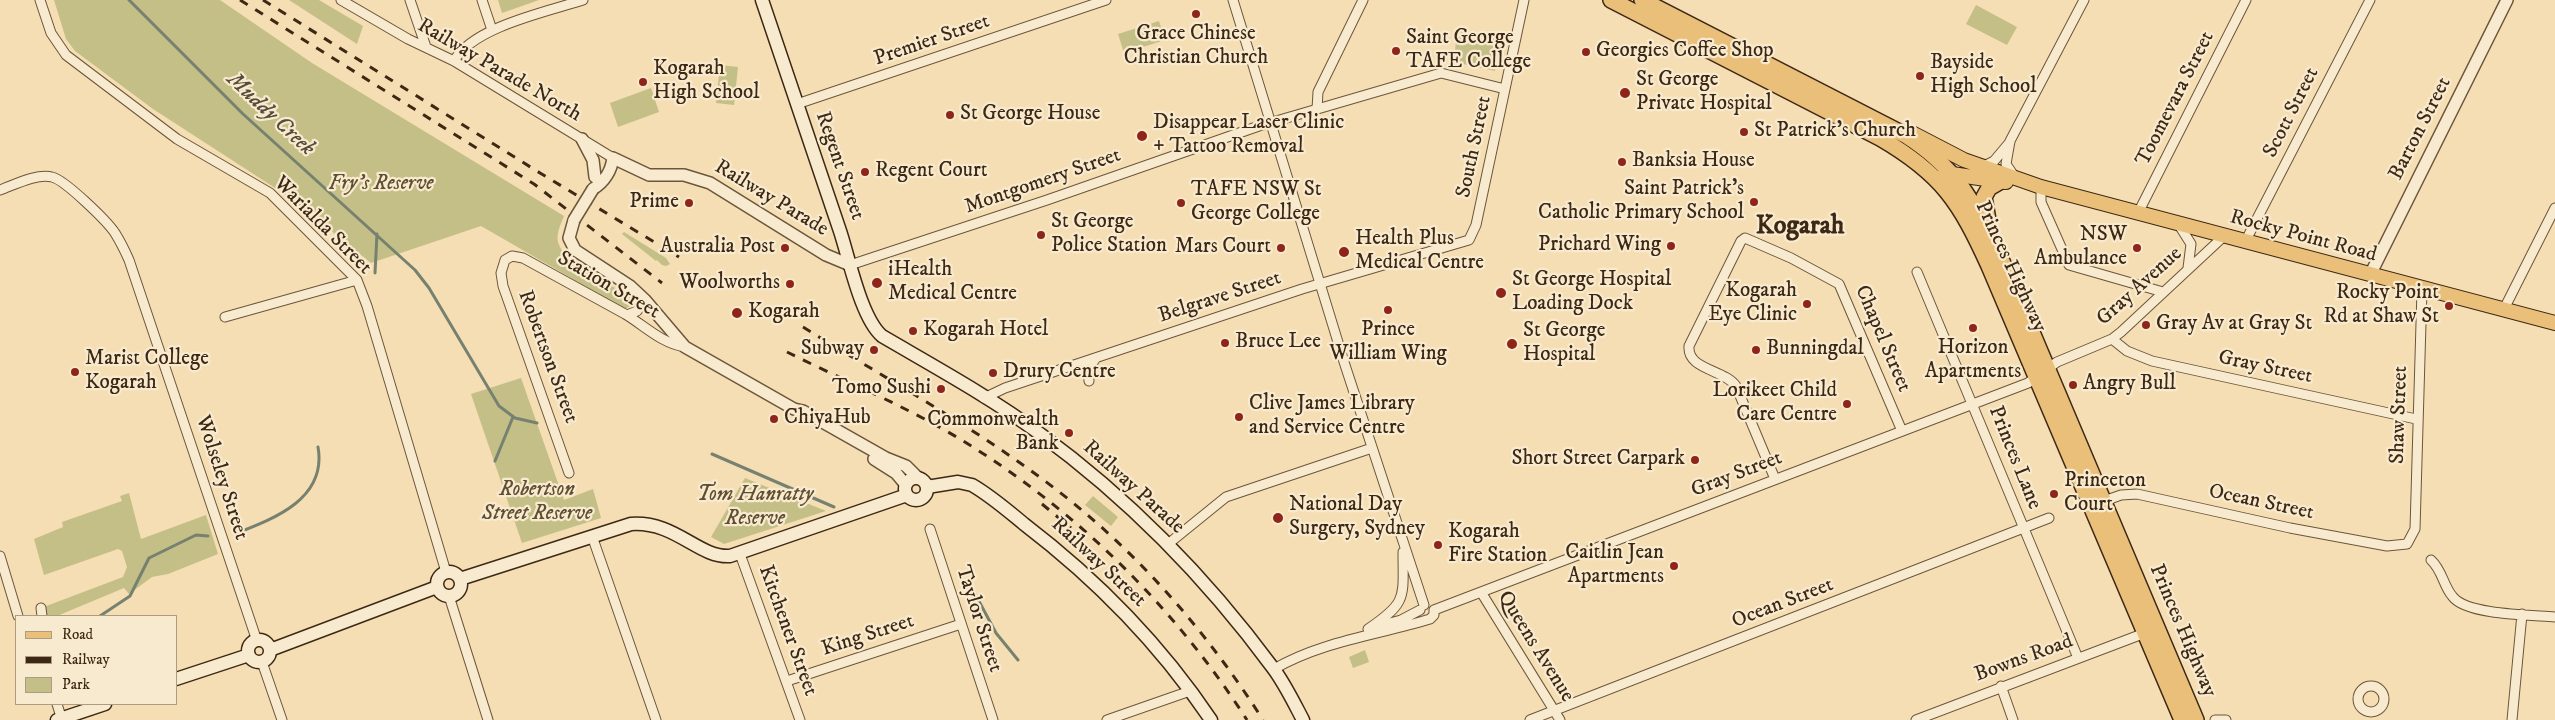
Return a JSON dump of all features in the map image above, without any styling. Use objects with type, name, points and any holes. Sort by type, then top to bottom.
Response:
[{"type":"highway","name":"Princes Highway","points":[[1611,0],[1880,138],[1927,170],[1948,190],[1965,216],[2043,372],[2104,501],[2196,720]]},
{"type":"highway","name":"Princes Highway","points":[[1642,0],[1855,109],[1920,145],[1953,174],[1971,200],[2001,259],[2145,633],[2182,720]]},
{"type":"highway","points":[[2001,259],[1983,203],[1986,192],[2008,180]]},
{"type":"main road","name":"Regent Street","points":[[762,0],[869,319],[878,332],[887,338]]},
{"type":"main road","name":"Rocky Point Road","points":[[1855,109],[1875,113],[1944,151],[2008,180]]},
{"type":"main road","name":"Rocky Point Road","points":[[1927,170],[2008,180],[2041,187],[2223,237],[2555,323]]},
{"type":"main road","name":"Railway Parade","points":[[887,338],[1054,444],[1168,544],[1227,610],[1274,669],[1303,720]]},
{"type":"main road","points":[[460,580],[619,527],[649,524],[672,531],[718,556],[740,554],[906,490],[911,479],[923,482],[927,494],[921,500],[912,500],[906,490]]},
{"type":"main road","name":"Railway Street","points":[[923,482],[958,482],[972,485],[1052,545],[1105,592],[1134,622],[1211,720]]},
{"type":"main road","points":[[446,572],[455,573],[460,580],[458,591],[449,596],[441,593],[437,587],[437,579],[446,572]]},
{"type":"main road","points":[[270,650],[437,587]]},
{"type":"main road","points":[[256,641],[266,643],[270,650],[268,658],[262,662],[255,661],[249,655],[250,646],[256,641]]},
{"type":"main road","points":[[178,679],[249,655]]},
{"type":"main road","points":[[60,719],[102,705]]},
{"type":"street","name":"Warialda Street","points":[[40,0],[51,33],[66,55],[176,139],[270,193],[357,280],[365,299],[446,572]]},
{"type":"street","name":"Railway Parade North","points":[[341,0],[454,61],[613,158]]},
{"type":"street","points":[[410,0],[426,47]]},
{"type":"street","points":[[482,0],[492,30]]},
{"type":"street","points":[[454,61],[467,44],[492,30],[583,0]]},
{"type":"street","name":"Premier Street","points":[[797,104],[1106,0]]},
{"type":"street","points":[[1233,0],[1320,285],[1403,544],[1422,608],[1422,618],[1429,620]]},
{"type":"street","points":[[1317,110],[1318,92],[1363,0]]},
{"type":"street","name":"South Street","points":[[1469,240],[1476,225],[1524,0]]},
{"type":"street","points":[[1982,167],[1994,161],[2010,141],[2084,0]]},
{"type":"street","name":"Toomevara Street","points":[[2138,214],[2246,0]]},
{"type":"street","name":"Scott Street","points":[[2245,242],[2370,0]]},
{"type":"street","name":"Barton Street","points":[[2370,275],[2507,0]]},
{"type":"street","name":"Montgomery Street","points":[[850,265],[1271,122],[1442,73],[1505,89]]},
{"type":"street","points":[[582,139],[593,160],[595,177]]},
{"type":"street","points":[[2008,180],[2006,164],[2010,141]]},
{"type":"street","points":[[595,177],[604,163],[613,158]]},
{"type":"street","name":"Railway Parade","points":[[613,158],[649,175],[684,175],[704,180],[826,254],[850,265]]},
{"type":"street","name":"Station Street","points":[[613,158],[612,169],[602,182],[593,189],[574,220],[569,238],[575,250],[630,286],[645,300],[659,314],[685,347]]},
{"type":"street","name":"Wolseley Street","points":[[0,190],[36,178],[52,177],[83,200],[114,232],[129,260],[256,641]]},
{"type":"street","name":"Station Street","points":[[593,189],[595,177]]},
{"type":"street","points":[[2041,187],[2041,202],[2069,265],[2163,292]]},
{"type":"street","points":[[2504,309],[2555,208]]},
{"type":"street","points":[[2179,225],[2191,244],[2188,268]]},
{"type":"street","name":"Gray Avenue","points":[[2043,372],[2057,362],[2112,339],[2223,237]]},
{"type":"street","name":"Chapel Street","points":[[1776,479],[1736,386],[1727,376],[1697,364],[1688,353],[1689,346],[1741,241],[1750,238],[1834,279],[1839,284],[1902,431]]},
{"type":"street","name":"Belgrave Street","points":[[984,398],[1005,388],[1096,357],[1320,285],[1469,240]]},
{"type":"street","name":"Station Street","points":[[512,256],[523,258],[627,315],[674,345],[685,347],[794,409],[804,411],[886,458],[906,466],[923,482]]},
{"type":"street","name":"Robertson Street","points":[[512,256],[505,260],[502,265],[503,286],[569,473]]},
{"type":"street","name":"Princes Lane","points":[[1917,272],[2078,658]]},
{"type":"street","points":[[225,317],[357,280]]},
{"type":"street","name":"Shaw Street","points":[[2411,541],[2415,529],[2416,419],[2422,289]]},
{"type":"street","points":[[627,315],[638,310],[645,300]]},
{"type":"street","points":[[642,326],[648,324],[659,314]]},
{"type":"street","name":"Gray Street","points":[[2112,339],[2127,351],[2152,361],[2416,419]]},
{"type":"street","points":[[1088,381],[1088,369],[1096,357]]},
{"type":"street","name":"Gray Street","points":[[1434,610],[2028,383],[2043,372]]},
{"type":"street","name":"Station Street","points":[[794,409],[801,417],[886,466],[906,490]]},
{"type":"street","points":[[1168,544],[1226,497],[1372,448]]},
{"type":"street","name":"Ocean Street","points":[[2104,501],[2121,495],[2137,494],[2290,528],[2387,546],[2402,546],[2411,541]]},
{"type":"street","name":"Ocean Street","points":[[1530,720],[2048,518]]},
{"type":"street","name":"Taylor Street","points":[[930,529],[993,720]]},
{"type":"street","points":[[592,536],[656,720]]},
{"type":"street","points":[[1343,641],[1368,629],[1392,612],[1400,602],[1403,584],[1403,544]]},
{"type":"street","name":"Kitchener Street","points":[[740,554],[800,720]]},
{"type":"street","points":[[0,556],[18,615]]},
{"type":"street","points":[[2431,560],[2442,574],[2453,598],[2466,606],[2555,617]]},
{"type":"street","name":"Queens Avenue","points":[[1481,592],[1560,720]]},
{"type":"street","points":[[449,596],[454,604],[488,720]]},
{"type":"street","points":[[1274,669],[1296,656],[1343,641],[1429,620],[1434,616],[1434,610],[1430,605],[1401,620],[1368,629]]},
{"type":"street","points":[[2512,720],[2522,614]]},
{"type":"street","name":"King Street","points":[[787,681],[961,624]]},
{"type":"street","name":"Bowns Road","points":[[1916,720],[2001,686],[2145,633]]},
{"type":"street","points":[[262,662],[282,720]]},
{"type":"street","points":[[2001,686],[2013,720]]},
{"type":"street","points":[[1107,720],[1190,691]]},
{"type":"street","points":[[57,705],[60,719]]},
{"type":"street","points":[[2360,720],[2364,710]]},
{"type":"street","points":[[2215,720],[2226,720]]},
{"type":"green space","name":"Fry's Reserve","points":[[54,0],[220,0],[312,63],[564,216],[558,235],[558,242],[562,250],[579,266],[633,298],[632,305],[625,309],[481,226],[371,263],[289,197],[153,109],[75,51],[66,39]]},
{"type":"green space","points":[[289,0],[319,0],[363,26],[357,44]]},
{"type":"green space","points":[[498,0],[539,0],[502,13]]},
{"type":"green space","points":[[1976,5],[2017,27],[2007,45],[1966,24]]},
{"type":"green space","points":[[1159,21],[1165,40],[1124,53],[1118,34]]},
{"type":"green space","points":[[1457,30],[1501,40],[1495,71],[1454,62]]},
{"type":"green space","points":[[720,65],[738,67],[734,105],[716,103]]},
{"type":"green space","points":[[651,88],[659,112],[618,127],[610,103]]},
{"type":"green space","points":[[624,232],[666,258],[670,264],[666,266],[656,261],[622,234]]},
{"type":"green space","name":"Robertson Street Reserve","points":[[521,378],[564,500],[593,489],[601,518],[522,543],[471,394]]},
{"type":"green space","name":"Tom Hanratty Reserve","points":[[745,478],[826,511],[724,544],[711,537]]},
{"type":"green space","points":[[129,493],[141,539],[206,515],[218,554],[168,574],[152,577],[129,594],[124,588],[59,615],[42,615],[41,608],[123,577],[127,567],[122,551],[118,549],[44,575],[34,539],[63,527],[62,522],[122,501],[120,496]]},
{"type":"green space","points":[[1093,496],[1118,517],[1111,526],[1085,505]]},
{"type":"green space","points":[[1365,650],[1369,662],[1353,668],[1349,657]]},
{"type":"waterway","name":"Muddy Creek","points":[[129,0],[243,114],[415,270],[429,288],[499,406],[515,418],[537,423]]},
{"type":"waterway","points":[[375,273],[377,234]]},
{"type":"waterway","points":[[495,461],[513,417]]},
{"type":"waterway","points":[[237,533],[282,513],[307,493],[315,480],[319,465],[318,447]]},
{"type":"waterway","points":[[712,454],[834,507]]},
{"type":"waterway","points":[[102,615],[130,596],[149,558],[196,535],[208,536]]},
{"type":"waterway","points":[[973,590],[996,633],[1018,660]]},
{"type":"railway","points":[[240,0],[534,184],[662,283]]},
{"type":"railway","points":[[263,0],[540,173],[679,257]]},
{"type":"railway","points":[[803,327],[940,410],[1008,454],[1072,502],[1126,550],[1176,603],[1222,660],[1263,720]]},
{"type":"railway","points":[[787,352],[940,427],[1003,467],[1043,497],[1082,529],[1154,599],[1218,678],[1247,720]]},
{"type":"railway","points":[[1042,504],[1071,528]]},
{"type":"place","name":"Grace Chinese Christian Church","points":[[1196,14]]},
{"type":"place","name":"Saint George TAFE College","points":[[1396,51]]},
{"type":"place","name":"Georgies Coffee Shop","points":[[1586,52]]},
{"type":"place","name":"Bayside High School","points":[[1920,76]]},
{"type":"place","name":"Kogarah High School","points":[[643,82]]},
{"type":"place","name":"St George Private Hospital","points":[[1625,93]]},
{"type":"place","name":"St George House","points":[[950,115]]},
{"type":"place","name":"St Patrick’s Church","points":[[1744,132]]},
{"type":"place","name":"Disappear Laser Clinic + Tattoo Removal","points":[[1142,136]]},
{"type":"place","name":"Banksia House","points":[[1622,162]]},
{"type":"place","name":"Regent Court","points":[[865,172]]},
{"type":"place","name":"Saint Patrick’s Catholic Primary School","points":[[1754,202]]},
{"type":"place","name":"Prime","points":[[689,203]]},
{"type":"place","name":"TAFE NSW St George College","points":[[1181,203]]},
{"type":"place","name":"St George Police Station","points":[[1041,235]]},
{"type":"place","name":"Prichard Wing","points":[[1671,246]]},
{"type":"place","name":"Australia Post","points":[[785,248]]},
{"type":"place","name":"Mars Court","points":[[1281,248]]},
{"type":"place","name":"NSW Ambulance","points":[[2137,248]]},
{"type":"place","name":"Health Plus Medical Centre","points":[[1344,252]]},
{"type":"place","name":"iHealth Medical Centre","points":[[877,283]]},
{"type":"place","name":"Woolworths","points":[[790,284]]},
{"type":"place","name":"St George Hospital Loading Dock","points":[[1501,293]]},
{"type":"place","name":"Kogarah Eye Clinic","points":[[1807,304]]},
{"type":"place","name":"Rocky Point Rd at Shaw St","points":[[2449,306]]},
{"type":"place","name":"Prince William Wing","points":[[1388,310]]},
{"type":"place","name":"Kogarah","points":[[737,313]]},
{"type":"place","name":"Gray Av at Gray St","points":[[2146,325]]},
{"type":"place","name":"Horizon Apartments","points":[[1973,328]]},
{"type":"place","name":"Kogarah Hotel","points":[[913,331]]},
{"type":"place","name":"Bruce Lee","points":[[1225,343]]},
{"type":"place","name":"St George Hospital","points":[[1512,344]]},
{"type":"place","name":"Subway","points":[[874,350]]},
{"type":"place","name":"Bunningdal","points":[[1756,350]]},
{"type":"place","name":"Marist College Kogarah","points":[[75,372]]},
{"type":"place","name":"Drury Centre","points":[[993,373]]},
{"type":"place","name":"Angry Bull","points":[[2073,385]]},
{"type":"place","name":"Tomo Sushi","points":[[941,389]]},
{"type":"place","name":"Lorikeet Child Care Centre","points":[[1847,404]]},
{"type":"place","name":"Clive James Library and Service Centre","points":[[1239,417]]},
{"type":"place","name":"ChiyaHub","points":[[774,419]]},
{"type":"place","name":"Commonwealth Bank","points":[[1069,433]]},
{"type":"place","name":"Short Street Carpark","points":[[1695,460]]},
{"type":"place","name":"Princeton Court","points":[[2054,494]]},
{"type":"place","name":"National Day Surgery, Sydney","points":[[1278,518]]},
{"type":"place","name":"Kogarah Fire Station","points":[[1438,545]]},
{"type":"place","name":"Caitlin Jean Apartments","points":[[1674,566]]},
{"type":"district","name":"Kogarah","points":[[1800,228]]}]
